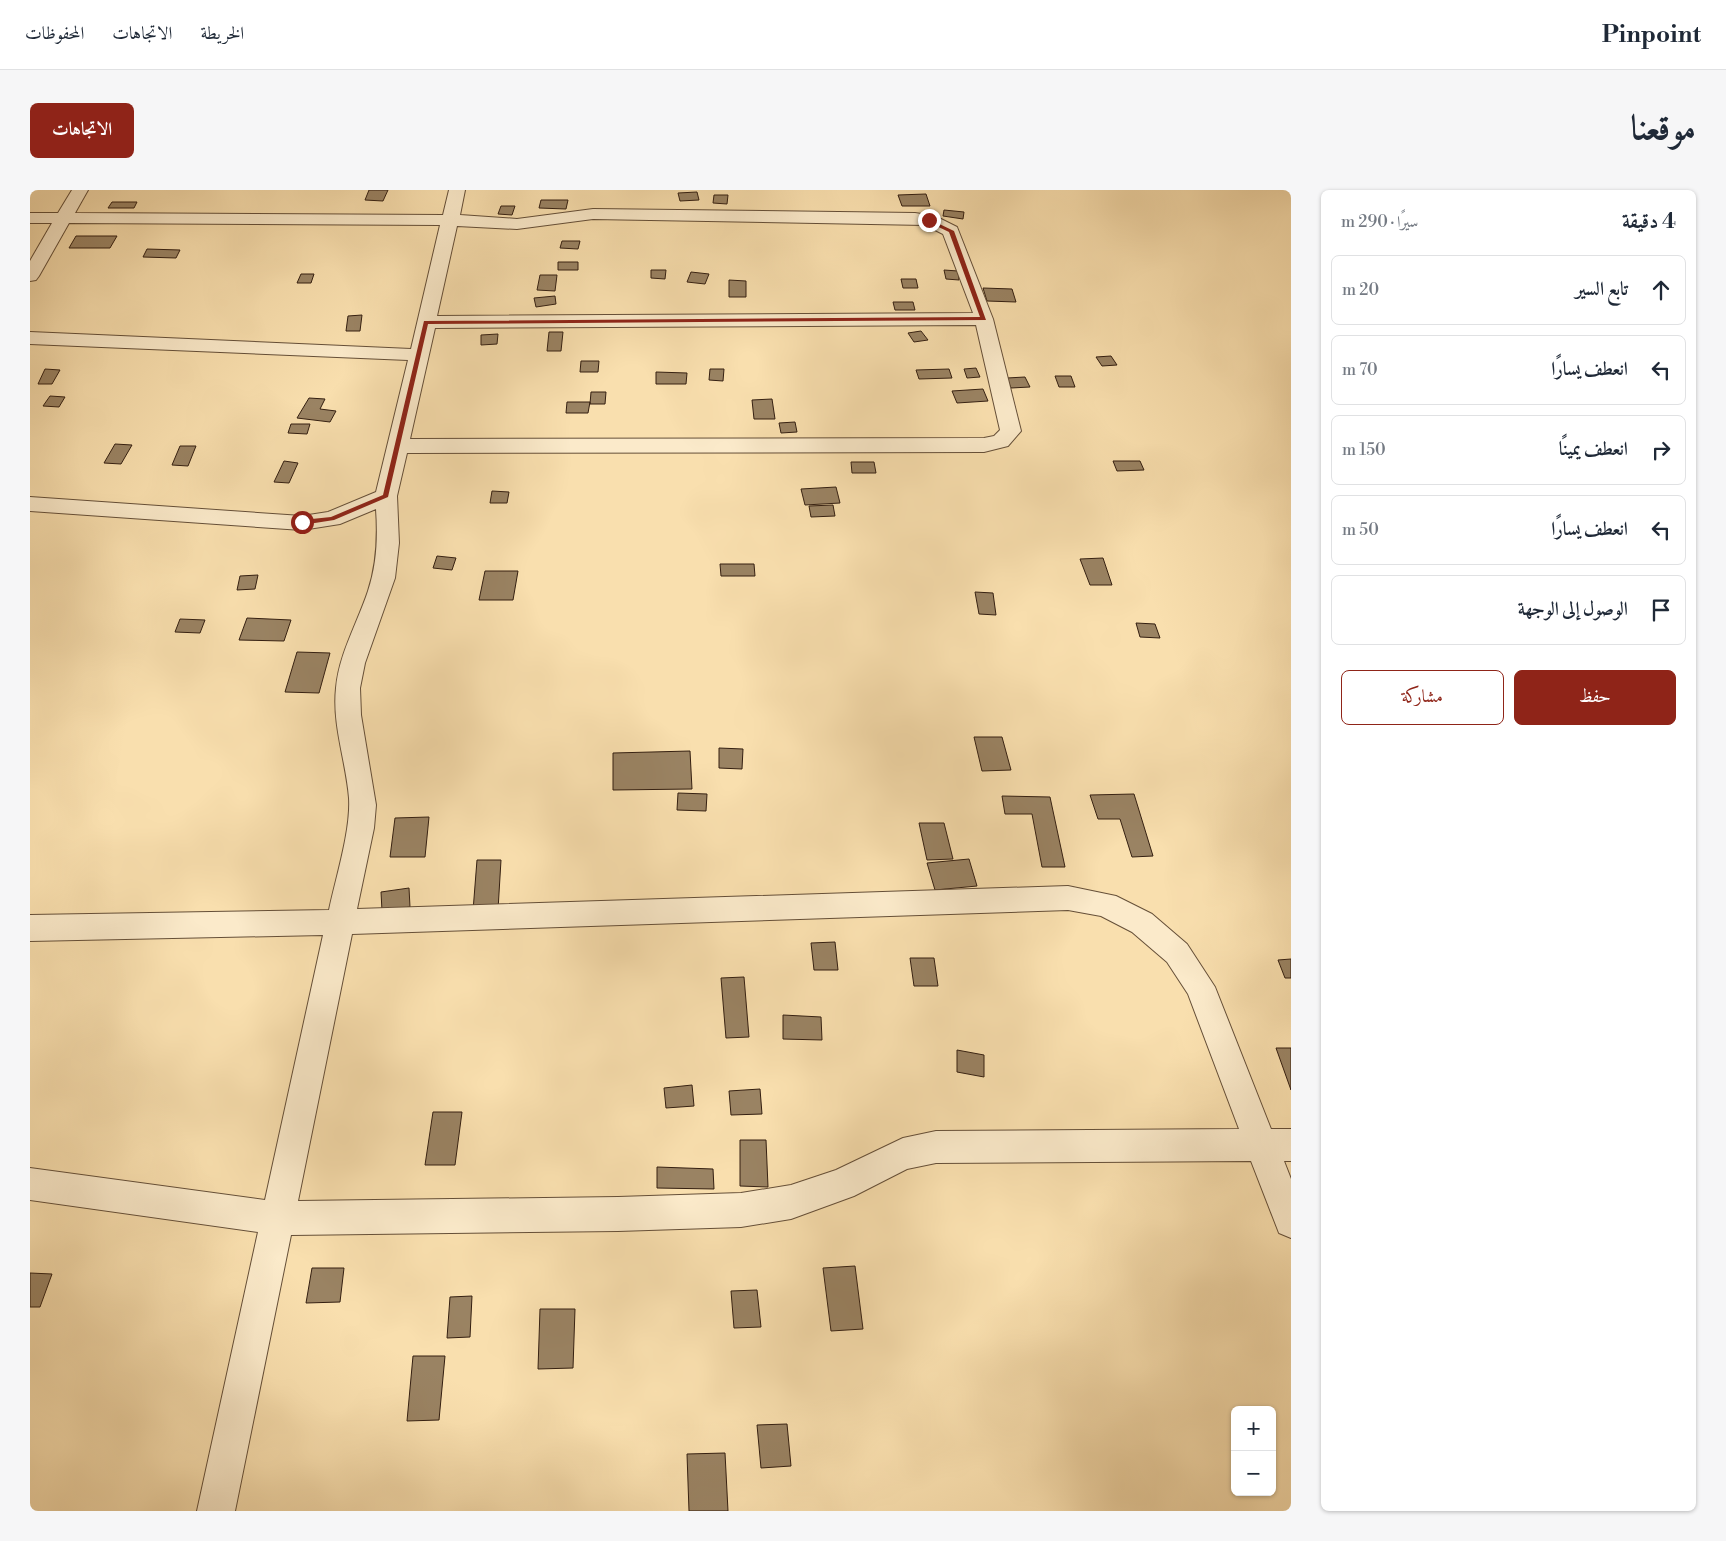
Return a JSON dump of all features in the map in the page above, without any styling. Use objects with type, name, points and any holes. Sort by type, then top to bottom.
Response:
[{"type":"street","points":[[30,276],[80,190]]},
{"type":"street","points":[[216,1511],[360,828],[363,799],[349,712],[348,687],[353,665],[388,560],[390,535],[386,496],[457,190]]},
{"type":"street","points":[[30,218],[450,220],[518,224],[594,214],[624,214],[915,218],[929,220],[951,231],[984,319],[1011,431],[1001,441],[984,445],[397,446]]},
{"type":"street","points":[[426,322],[984,319]]},
{"type":"street","points":[[30,338],[418,355]]},
{"type":"street","points":[[30,504],[302,522],[332,519],[386,496]]},
{"type":"street","points":[[30,928],[339,922],[1068,898],[1106,905],[1142,923],[1177,953],[1200,987],[1276,1144],[1291,1222]]},
{"type":"street","points":[[30,1184],[277,1218],[618,1214],[741,1210],[790,1202],[842,1184],[903,1154],[936,1147],[1276,1144]]},
{"type":"building","points":[[369,190],[388,190],[383,201],[365,200]]},
{"type":"building","points":[[697,192],[699,200],[680,201],[678,193]]},
{"type":"building","points":[[926,194],[930,206],[902,206],[898,195]]},
{"type":"building","points":[[714,195],[728,195],[727,204],[713,203]]},
{"type":"building","points":[[541,200],[568,200],[566,209],[539,208]]},
{"type":"building","points":[[112,202],[137,202],[134,208],[108,208]]},
{"type":"building","points":[[501,206],[515,206],[512,215],[498,214]]},
{"type":"building","points":[[944,210],[964,212],[963,219],[943,216]]},
{"type":"building","points":[[76,236],[117,236],[110,248],[69,248]]},
{"type":"building","points":[[562,241],[580,241],[578,249],[560,248]]},
{"type":"building","points":[[147,249],[180,250],[176,258],[143,257]]},
{"type":"building","points":[[558,262],[578,262],[578,270],[558,270]]},
{"type":"building","points":[[651,270],[666,270],[665,279],[651,278]]},
{"type":"building","points":[[944,270],[958,271],[959,280],[946,279]]},
{"type":"building","points":[[691,272],[709,274],[705,284],[687,282]]},
{"type":"building","points":[[301,274],[314,274],[311,283],[297,283]]},
{"type":"building","points":[[540,275],[557,275],[555,291],[537,290]]},
{"type":"building","points":[[901,279],[916,279],[918,288],[903,288]]},
{"type":"building","points":[[729,280],[746,281],[746,297],[729,297]]},
{"type":"building","points":[[983,288],[1012,289],[1016,302],[987,301]]},
{"type":"building","points":[[555,296],[556,304],[536,307],[534,298]]},
{"type":"building","points":[[893,302],[913,302],[915,310],[895,310]]},
{"type":"building","points":[[362,315],[360,331],[346,331],[348,316]]},
{"type":"building","points":[[921,331],[928,340],[914,342],[908,333]]},
{"type":"building","points":[[549,332],[563,332],[561,351],[547,351]]},
{"type":"building","points":[[498,334],[497,344],[481,345],[481,335]]},
{"type":"building","points":[[1111,356],[1117,365],[1102,366],[1096,357]]},
{"type":"building","points":[[581,361],[599,361],[598,372],[580,372]]},
{"type":"building","points":[[976,368],[980,377],[967,378],[964,369]]},
{"type":"building","points":[[45,369],[60,370],[52,384],[38,384]]},
{"type":"building","points":[[710,369],[724,369],[723,381],[709,380]]},
{"type":"building","points":[[949,369],[952,378],[919,379],[916,370]]},
{"type":"building","points":[[656,372],[687,373],[686,384],[656,384]]},
{"type":"building","points":[[1055,376],[1071,376],[1075,387],[1059,387]]},
{"type":"building","points":[[1025,377],[1030,387],[1011,388],[1007,378]]},
{"type":"building","points":[[983,389],[988,401],[957,403],[952,391]]},
{"type":"building","points":[[591,392],[606,392],[605,404],[590,404]]},
{"type":"building","points":[[50,396],[65,397],[59,407],[43,406]]},
{"type":"building","points":[[309,398],[325,399],[320,409],[336,411],[330,422],[297,418]]},
{"type":"building","points":[[772,399],[775,419],[754,419],[752,400]]},
{"type":"building","points":[[567,402],[590,402],[588,413],[566,413]]},
{"type":"building","points":[[795,422],[797,432],[781,433],[779,423]]},
{"type":"building","points":[[291,424],[310,424],[307,434],[288,433]]},
{"type":"building","points":[[115,444],[132,445],[121,464],[104,463]]},
{"type":"building","points":[[180,446],[196,446],[188,466],[172,465]]},
{"type":"building","points":[[284,461],[298,463],[289,483],[274,482]]},
{"type":"building","points":[[1113,461],[1140,461],[1144,470],[1117,471]]},
{"type":"building","points":[[851,462],[874,462],[876,473],[852,473]]},
{"type":"building","points":[[836,487],[840,503],[805,505],[801,489]]},
{"type":"building","points":[[492,491],[509,492],[507,503],[490,503]]},
{"type":"building","points":[[833,505],[835,516],[811,517],[809,506]]},
{"type":"building","points":[[437,556],[456,558],[452,570],[433,568]]},
{"type":"building","points":[[1103,558],[1112,585],[1090,585],[1080,559]]},
{"type":"building","points":[[720,564],[754,564],[755,576],[721,576]]},
{"type":"building","points":[[485,571],[518,571],[513,600],[479,600]]},
{"type":"building","points":[[258,575],[255,589],[237,590],[240,576]]},
{"type":"building","points":[[975,592],[993,593],[996,615],[979,614]]},
{"type":"building","points":[[247,618],[291,620],[284,641],[239,640]]},
{"type":"building","points":[[180,619],[205,620],[200,633],[175,632]]},
{"type":"building","points":[[1136,623],[1155,624],[1160,638],[1140,637]]},
{"type":"building","points":[[297,652],[330,653],[319,693],[285,692]]},
{"type":"building","points":[[974,737],[1002,737],[1011,770],[982,771]]},
{"type":"building","points":[[719,748],[743,749],[742,769],[719,768]]},
{"type":"building","points":[[690,751],[692,789],[613,790],[613,753]]},
{"type":"building","points":[[678,793],[707,794],[706,811],[677,810]]},
{"type":"building","points":[[1134,794],[1153,856],[1132,857],[1120,819],[1098,819],[1090,795]]},
{"type":"building","points":[[1002,796],[1050,797],[1065,867],[1042,867],[1032,814],[1005,814]]},
{"type":"building","points":[[429,817],[425,857],[390,857],[395,818]]},
{"type":"building","points":[[919,823],[944,823],[953,859],[927,860]]},
{"type":"building","points":[[969,859],[977,886],[935,890],[927,863]]},
{"type":"building","points":[[477,860],[501,860],[498,910],[473,911]]},
{"type":"building","points":[[409,888],[410,907],[382,911],[381,892]]},
{"type":"building","points":[[835,942],[838,970],[814,970],[811,943]]},
{"type":"building","points":[[910,958],[934,958],[938,986],[914,986]]},
{"type":"building","points":[[1291,959],[1291,978],[1285,978],[1278,960]]},
{"type":"building","points":[[744,977],[749,1037],[726,1038],[721,978]]},
{"type":"building","points":[[783,1015],[821,1017],[822,1040],[783,1039]]},
{"type":"building","points":[[1276,1048],[1291,1048],[1291,1090]]},
{"type":"building","points":[[957,1050],[984,1055],[984,1077],[957,1072]]},
{"type":"building","points":[[692,1085],[694,1106],[666,1108],[664,1088]]},
{"type":"building","points":[[760,1089],[762,1114],[731,1115],[729,1091]]},
{"type":"building","points":[[433,1112],[462,1112],[455,1165],[425,1165]]},
{"type":"building","points":[[740,1140],[766,1140],[768,1187],[740,1186]]},
{"type":"building","points":[[657,1167],[713,1169],[714,1189],[657,1188]]},
{"type":"building","points":[[855,1266],[863,1329],[831,1331],[823,1268]]},
{"type":"building","points":[[312,1268],[344,1268],[340,1302],[306,1303]]},
{"type":"building","points":[[30,1273],[52,1274],[40,1307],[30,1307]]},
{"type":"building","points":[[757,1290],[761,1327],[734,1328],[731,1291]]},
{"type":"building","points":[[472,1296],[470,1337],[447,1338],[450,1297]]},
{"type":"building","points":[[540,1309],[575,1309],[573,1368],[538,1369]]},
{"type":"building","points":[[413,1356],[445,1356],[439,1420],[407,1421]]},
{"type":"building","points":[[787,1424],[791,1466],[761,1468],[757,1425]]},
{"type":"building","points":[[725,1453],[728,1511],[689,1511],[687,1454]]},
{"type":"route","points":[[302,522],[332,519],[386,496],[426,322],[984,319],[951,231],[929,220]]}]
